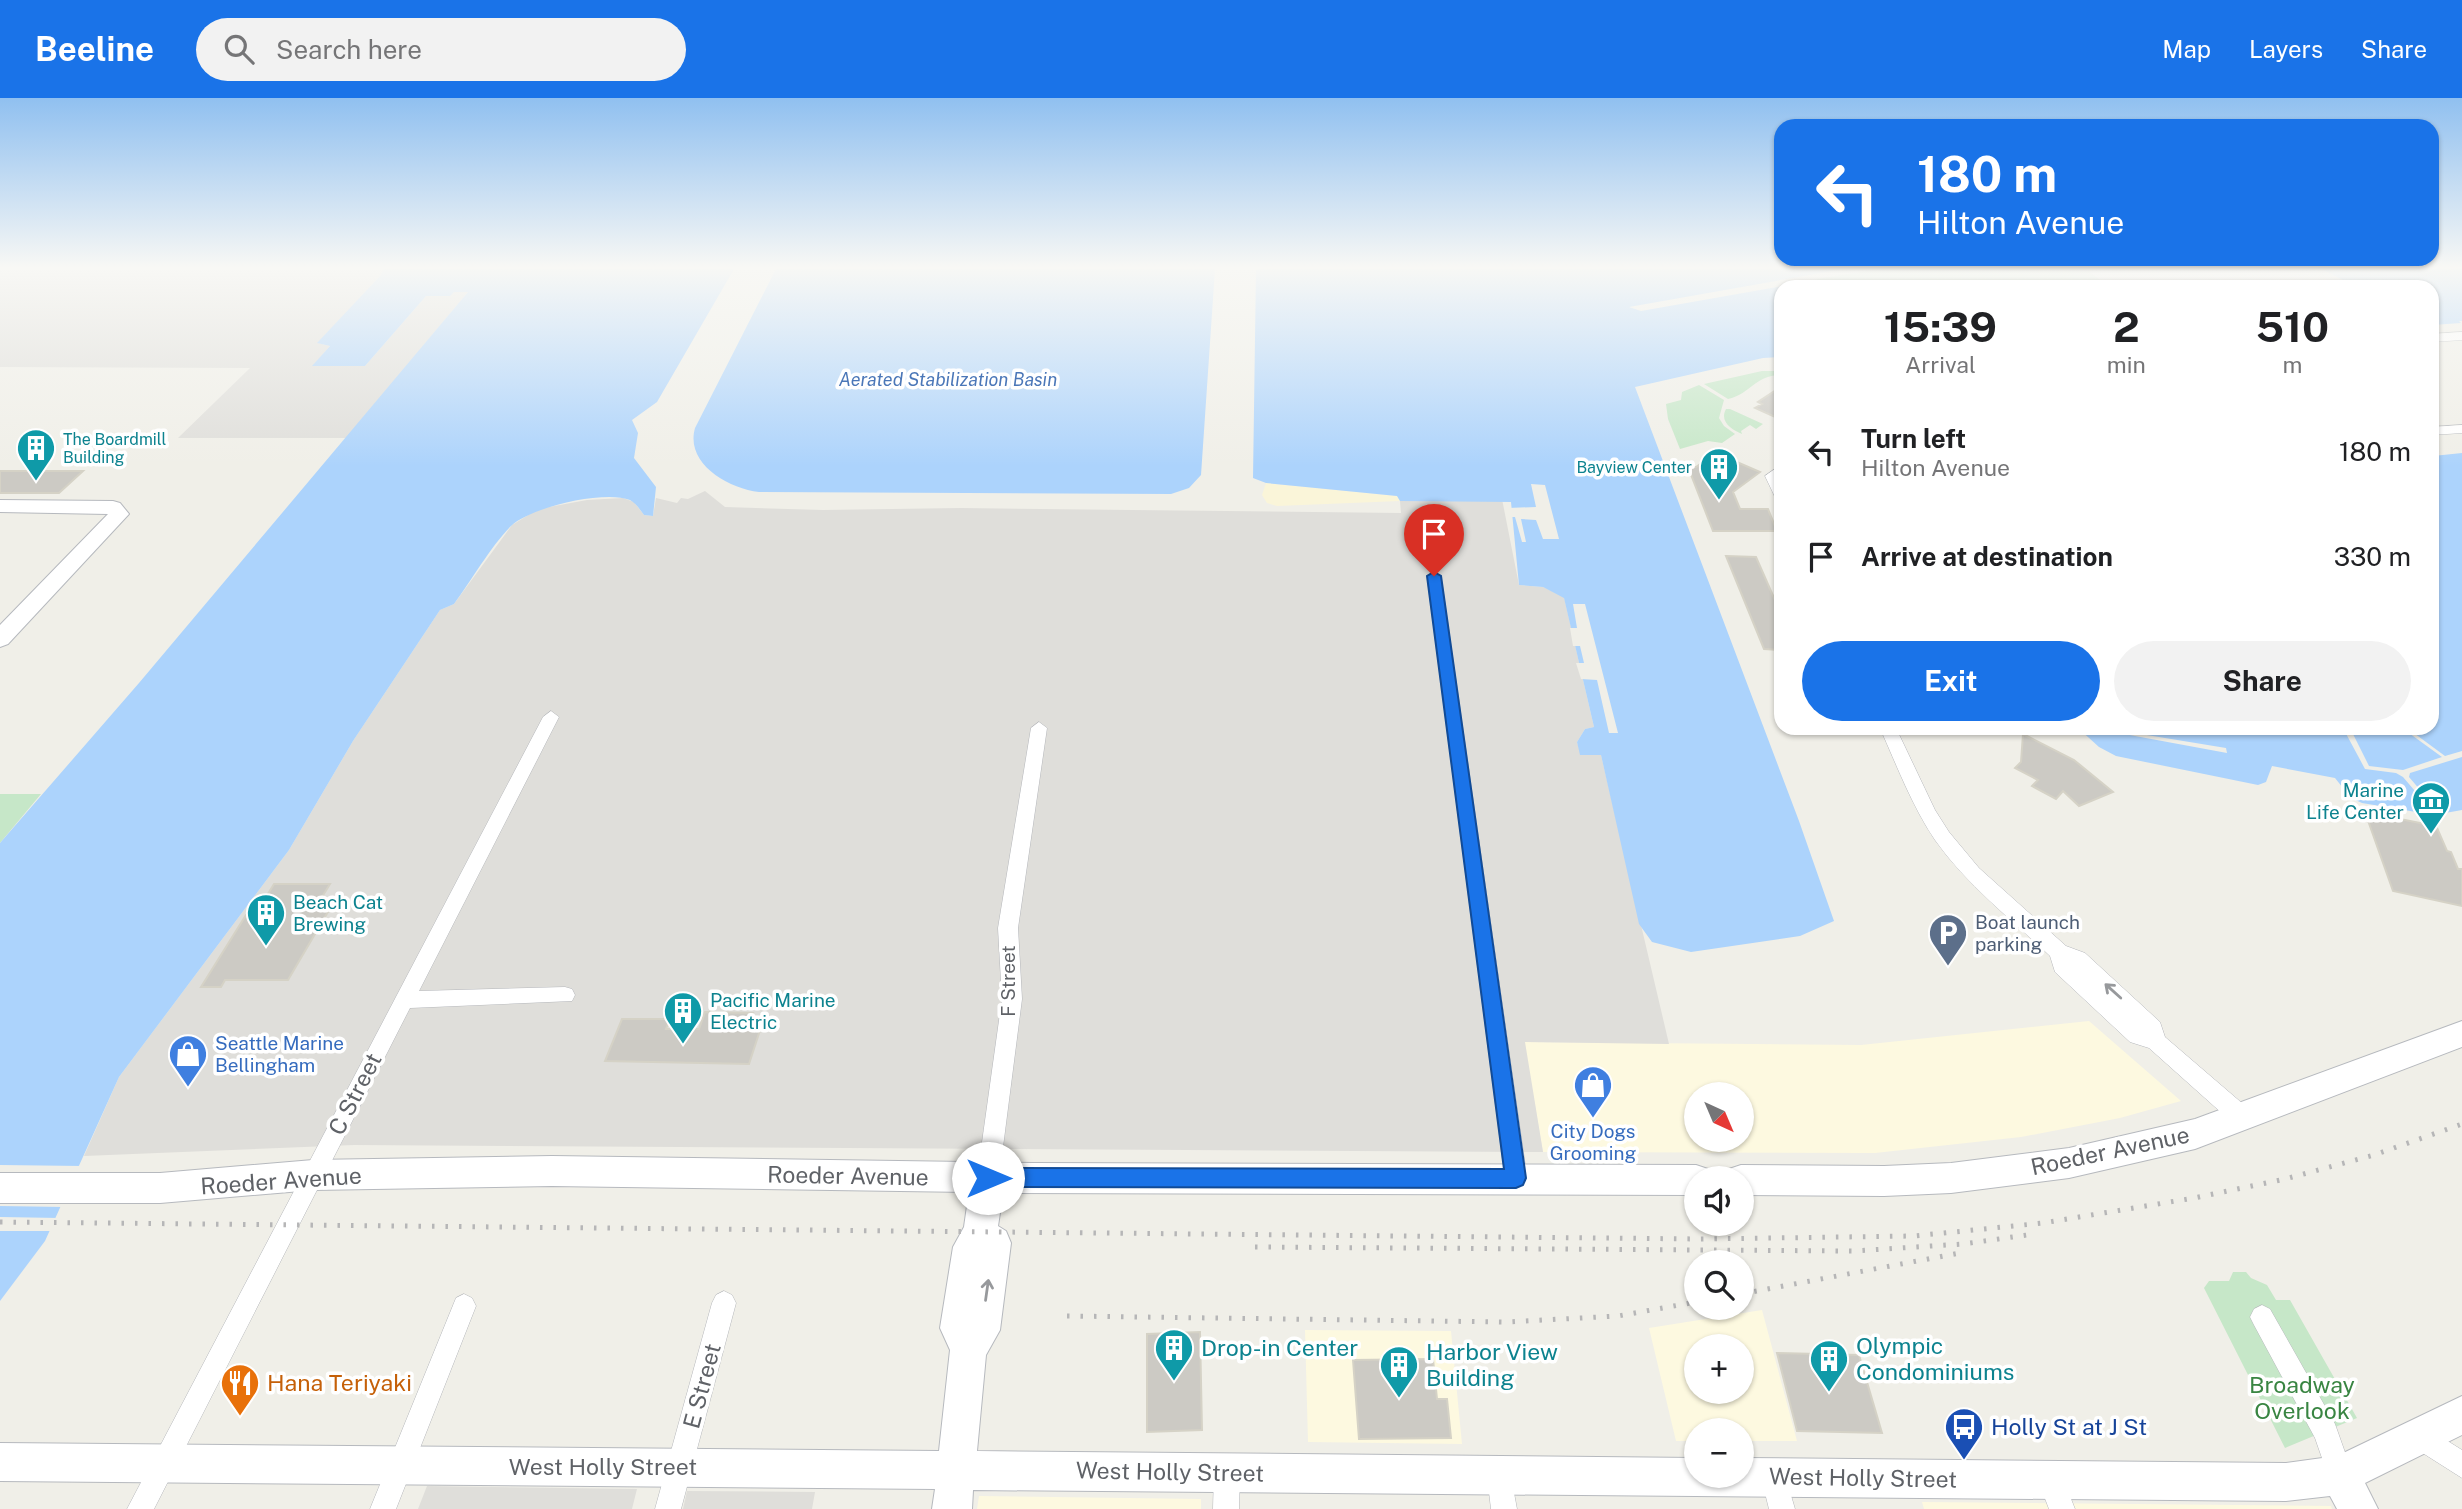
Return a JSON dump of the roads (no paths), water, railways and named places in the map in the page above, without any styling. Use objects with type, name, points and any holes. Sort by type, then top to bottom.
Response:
[{"type":"main road","points":[[0,506],[113,507],[118,510],[119,517],[0,639]]},
{"type":"main road","name":"Roeder Avenue","points":[[1754,1180],[1884,1181],[1951,1178],[2069,1163],[2169,1141],[2242,1117],[2462,1034]]},
{"type":"main road","name":"Roeder Avenue","points":[[0,1188],[125,1189],[188,1187],[313,1175],[552,1171],[988,1178],[1684,1180]]},
{"type":"main road","name":"F Street","points":[[952,1509],[968,1349],[958,1328],[970,1247],[980,1233],[988,1178]]},
{"type":"main road","name":"West Holly Street","points":[[0,1462],[957,1471],[1226,1491],[2056,1494],[2287,1482],[2340,1475],[2462,1415]]},
{"type":"main road","points":[[2340,1475],[2357,1509]]},
{"type":"street","points":[[2439,338],[2462,336]]},
{"type":"street","points":[[2439,430],[2462,429]]},
{"type":"street","points":[[1434,576],[1516,1178]]},
{"type":"street","name":"C Street","points":[[140,1509],[551,717]]},
{"type":"street","name":"F Street","points":[[988,1178],[1012,999],[1008,928],[1039,729]]},
{"type":"street","points":[[1891,735],[1927,812],[1942,837],[1992,893],[2059,952],[2062,966],[2137,1036],[2155,1041],[2242,1117]]},
{"type":"street","points":[[404,1000],[565,995]]},
{"type":"street","name":"E Street","points":[[668,1509],[724,1303]]},
{"type":"street","points":[[383,1509],[464,1306]]},
{"type":"street","points":[[2262,1317],[2326,1433],[2340,1475]]},
{"type":"street","points":[[2419,1436],[2462,1465]]},
{"type":"water","points":[[325,335],[392,335],[365,366],[312,366],[330,346],[317,343]]},
{"type":"water","points":[[432,335],[696,335],[657,402],[632,420],[638,433],[634,458],[656,487],[653,516],[644,515],[632,501],[618,497],[568,502],[534,513],[511,526],[454,604],[440,610],[353,741],[289,850],[119,1077],[45,1241],[0,1301],[0,843],[139,683]]},
{"type":"water","name":"Aerated Stabilization Basin","points":[[742,335],[1211,335],[1201,475],[1189,488],[1171,494],[759,492],[722,479],[702,463],[696,452],[695,428]]},
{"type":"water","points":[[1255,335],[1774,335],[1774,357],[1635,387],[1799,821],[1834,921],[1800,936],[1691,952],[1652,942],[1639,924],[1601,755],[1580,755],[1577,742],[1585,729],[1594,727],[1564,598],[1543,587],[1519,585],[1511,502],[1400,501],[1397,496],[1266,483],[1253,478]]},
{"type":"water","points":[[2462,453],[2462,810],[2434,815],[2362,803],[2351,798],[2335,778],[2272,766],[2266,782],[2258,785],[2116,756],[2099,747],[2086,735],[2439,735],[2439,455]]},
{"type":"railway","points":[[0,1222],[1700,1239],[1914,1236],[2043,1223],[2194,1198],[2285,1179],[2374,1155],[2462,1124]]},
{"type":"railway","points":[[1255,1247],[1853,1251],[1963,1244],[2027,1235]]},
{"type":"railway","points":[[1754,1292],[1965,1252]]},
{"type":"railway","points":[[1067,1316],[1506,1322],[1618,1316],[1684,1304]]},
{"type":"place","name":"The Boardmill Building","points":[[36,482]]},
{"type":"place","name":"Bayview Center","points":[[1719,501]]},
{"type":"place","name":"Marine Life Center","points":[[2431,835]]},
{"type":"place","name":"Beach Cat Brewing","points":[[266,947]]},
{"type":"place","name":"Boat launch parking","points":[[1948,967]]},
{"type":"place","name":"Pacific Marine Electric","points":[[683,1045]]},
{"type":"place","name":"Seattle Marine Bellingham","points":[[188,1088]]},
{"type":"place","name":"City Dogs Grooming","points":[[1593,1119]]},
{"type":"place","name":"Drop-in Center","points":[[1174,1382]]},
{"type":"place","name":"Olympic Condominiums","points":[[1829,1393]]},
{"type":"place","name":"Harbor View Building","points":[[1399,1399]]},
{"type":"place","name":"Hana Teriyaki","points":[[240,1417]]},
{"type":"place","name":"Holly St at J St","points":[[1964,1461]]},
{"type":"park label","name":"Broadway Overlook","points":[[2302,1398]]}]
